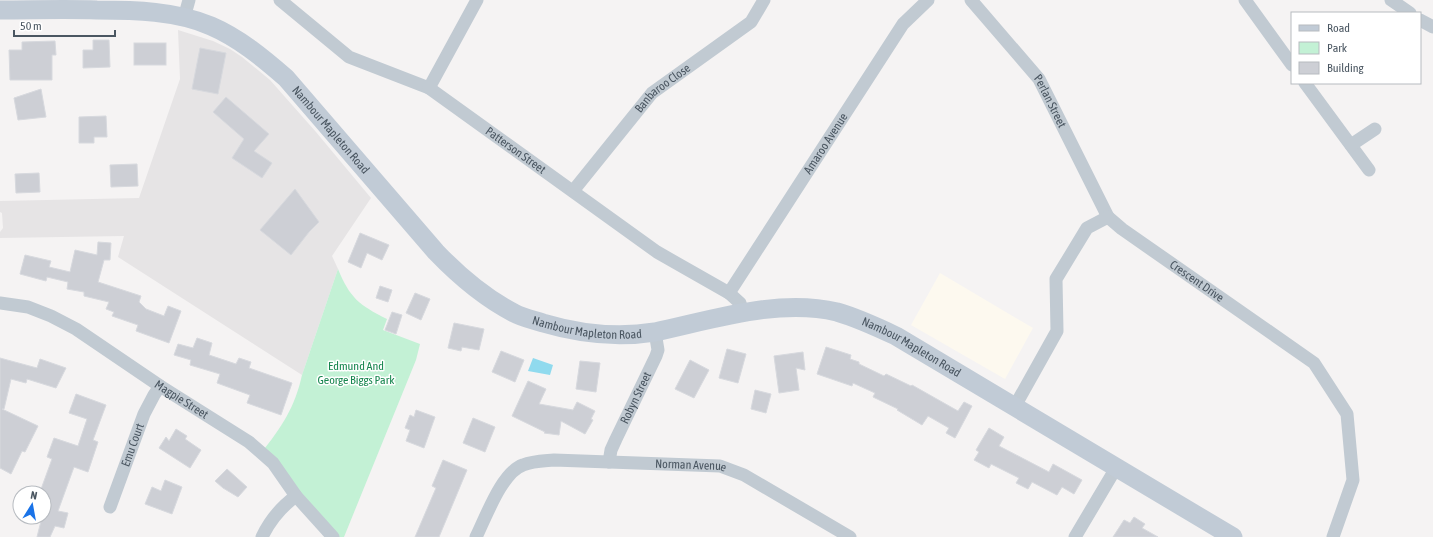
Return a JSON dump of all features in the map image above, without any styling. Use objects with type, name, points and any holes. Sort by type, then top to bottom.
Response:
[{"type":"main road","name":"Nambour Mapleton Road","points":[[0,10],[146,11],[187,9],[257,53],[286,78],[455,272],[515,314],[531,320],[585,333],[612,335],[655,332],[773,308],[795,308],[836,312],[852,317],[896,336],[1233,537]]},
{"type":"street","name":"Patterson Street","points":[[280,0],[349,57],[429,88],[657,252],[729,293],[740,303],[743,313]]},
{"type":"street","points":[[429,88],[478,0]]},
{"type":"street","name":"Banbaroo Close","points":[[573,191],[652,93],[751,22],[764,0]]},
{"type":"street","name":"Amaroo Avenue","points":[[729,293],[903,24],[928,0]]},
{"type":"street","name":"Perlan Street","points":[[971,0],[1039,79],[1108,217]]},
{"type":"street","points":[[1245,0],[1291,64]]},
{"type":"street","points":[[1391,0],[1409,12]]},
{"type":"street","points":[[1421,21],[1433,27]]},
{"type":"street","points":[[1306,84],[1369,170]]},
{"type":"street","points":[[1351,145],[1375,129]]},
{"type":"street","points":[[1015,406],[1057,331],[1056,279],[1087,228],[1108,217]]},
{"type":"street","name":"Crescent Drive","points":[[1108,217],[1122,230],[1314,363],[1347,414],[1353,480],[1333,537]]},
{"type":"street","name":"Magpie Street","points":[[0,303],[28,308],[51,316],[76,329],[160,386],[249,442],[273,463],[296,496],[333,537]]},
{"type":"street","name":"Robyn Street","points":[[609,462],[611,450],[656,356],[658,350],[655,332]]},
{"type":"street","name":"Emu Court","points":[[110,507],[144,414],[160,386]]},
{"type":"street","name":"Norman Avenue","points":[[476,537],[503,483],[515,469],[522,465],[541,461],[720,466],[744,475],[850,537]]},
{"type":"street","points":[[1075,537],[1116,468]]},
{"type":"street","points":[[262,537],[275,515],[285,504],[296,496]]},
{"type":"shaded area","points":[[178,30],[213,41],[230,49],[270,80],[371,198],[332,256],[338,269],[302,375],[118,257],[124,236],[0,238],[0,232],[3,228],[2,213],[0,212],[0,201],[139,198],[180,79]]},
{"type":"shaded area","points":[[940,273],[1033,328],[1005,379],[911,325]]},
{"type":"green space","name":"Edmund And George Biggs Park","points":[[338,269],[342,279],[356,300],[387,319],[383,330],[420,344],[416,360],[344,537],[333,537],[261,453],[287,416],[296,397]]},
{"type":"water","points":[[533,358],[553,365],[550,375],[528,371]]},
{"type":"building","points":[[93,40],[109,40],[110,67],[83,68],[83,50],[93,50]]},
{"type":"building","points":[[55,41],[56,55],[52,55],[52,80],[10,80],[9,50],[22,50],[22,42]]},
{"type":"building","points":[[134,43],[166,43],[166,65],[134,65]]},
{"type":"building","points":[[200,48],[226,53],[218,94],[192,89]]},
{"type":"building","points":[[41,89],[46,117],[18,120],[14,98]]},
{"type":"building","points":[[226,97],[269,134],[254,151],[272,163],[262,178],[232,158],[244,139],[213,112]]},
{"type":"building","points":[[106,116],[107,137],[94,137],[94,143],[79,143],[79,117]]},
{"type":"building","points":[[137,164],[138,186],[111,187],[110,165]]},
{"type":"building","points":[[39,173],[40,192],[16,193],[15,174]]},
{"type":"building","points":[[295,189],[319,222],[291,255],[260,230]]},
{"type":"building","points":[[360,233],[389,245],[382,260],[367,253],[361,268],[348,262]]},
{"type":"building","points":[[98,242],[111,243],[110,260],[104,260],[98,282],[141,296],[139,302],[146,309],[164,316],[168,306],[181,311],[169,343],[136,331],[138,325],[112,316],[114,312],[106,309],[109,302],[84,296],[84,292],[67,289],[68,282],[47,277],[46,281],[20,274],[25,255],[51,261],[49,267],[70,272],[75,250],[97,255]]},
{"type":"building","points":[[380,286],[392,290],[388,302],[376,298]]},
{"type":"building","points":[[415,293],[430,299],[421,320],[406,313]]},
{"type":"building","points":[[392,312],[402,315],[396,334],[385,330]]},
{"type":"building","points":[[454,323],[484,329],[479,350],[462,347],[461,351],[448,348]]},
{"type":"building","points":[[197,338],[212,343],[209,355],[236,364],[239,358],[251,362],[249,368],[292,383],[281,415],[247,403],[250,395],[217,383],[220,374],[190,365],[191,360],[174,355],[178,344],[193,348]]},
{"type":"building","points":[[826,347],[851,355],[850,359],[859,362],[859,364],[884,376],[886,374],[911,386],[912,385],[958,411],[964,402],[972,406],[955,438],[946,433],[949,428],[928,416],[922,425],[897,410],[898,409],[873,397],[875,393],[853,383],[852,386],[817,374]]},
{"type":"building","points":[[727,349],[746,354],[738,383],[719,378]]},
{"type":"building","points":[[501,351],[524,360],[515,382],[492,372]]},
{"type":"building","points":[[803,352],[805,370],[796,368],[799,390],[779,393],[774,356]]},
{"type":"building","points":[[0,358],[37,368],[40,359],[66,368],[56,388],[27,379],[26,383],[11,379],[4,409],[2,409],[38,426],[25,452],[22,451],[11,474],[0,468]]},
{"type":"building","points":[[690,360],[709,370],[694,398],[675,389]]},
{"type":"building","points":[[580,361],[600,363],[596,392],[576,389]]},
{"type":"building","points":[[528,381],[546,389],[539,404],[573,410],[577,402],[595,411],[591,419],[593,420],[585,434],[561,421],[559,435],[544,433],[545,432],[512,416]]},
{"type":"building","points":[[755,390],[771,394],[766,413],[751,409]]},
{"type":"building","points":[[76,394],[106,405],[93,440],[98,442],[88,472],[74,467],[58,511],[68,513],[64,528],[55,526],[50,537],[37,537],[40,525],[52,525],[52,485],[43,485],[52,459],[47,457],[54,438],[78,446],[87,419],[69,413]]},
{"type":"building","points":[[416,410],[435,417],[424,448],[406,441],[410,430],[405,428],[410,415],[414,417]]},
{"type":"building","points":[[473,418],[495,427],[485,452],[463,443]]},
{"type":"building","points":[[989,428],[1004,437],[999,446],[1049,472],[1053,464],[1082,480],[1074,494],[1062,487],[1057,495],[1032,482],[1028,489],[1016,483],[1019,478],[991,464],[989,468],[974,460],[979,452],[976,450]]},
{"type":"building","points":[[176,429],[187,436],[185,439],[201,450],[190,468],[159,448],[166,437],[169,441]]},
{"type":"building","points":[[443,460],[467,470],[439,537],[415,537],[436,488],[432,486]]},
{"type":"building","points":[[227,469],[247,487],[238,497],[215,481]]},
{"type":"building","points":[[165,480],[182,487],[172,514],[145,504],[152,487],[161,491]]},
{"type":"building","points":[[1134,517],[1145,524],[1142,528],[1158,537],[1113,537],[1124,520],[1130,523]]}]
